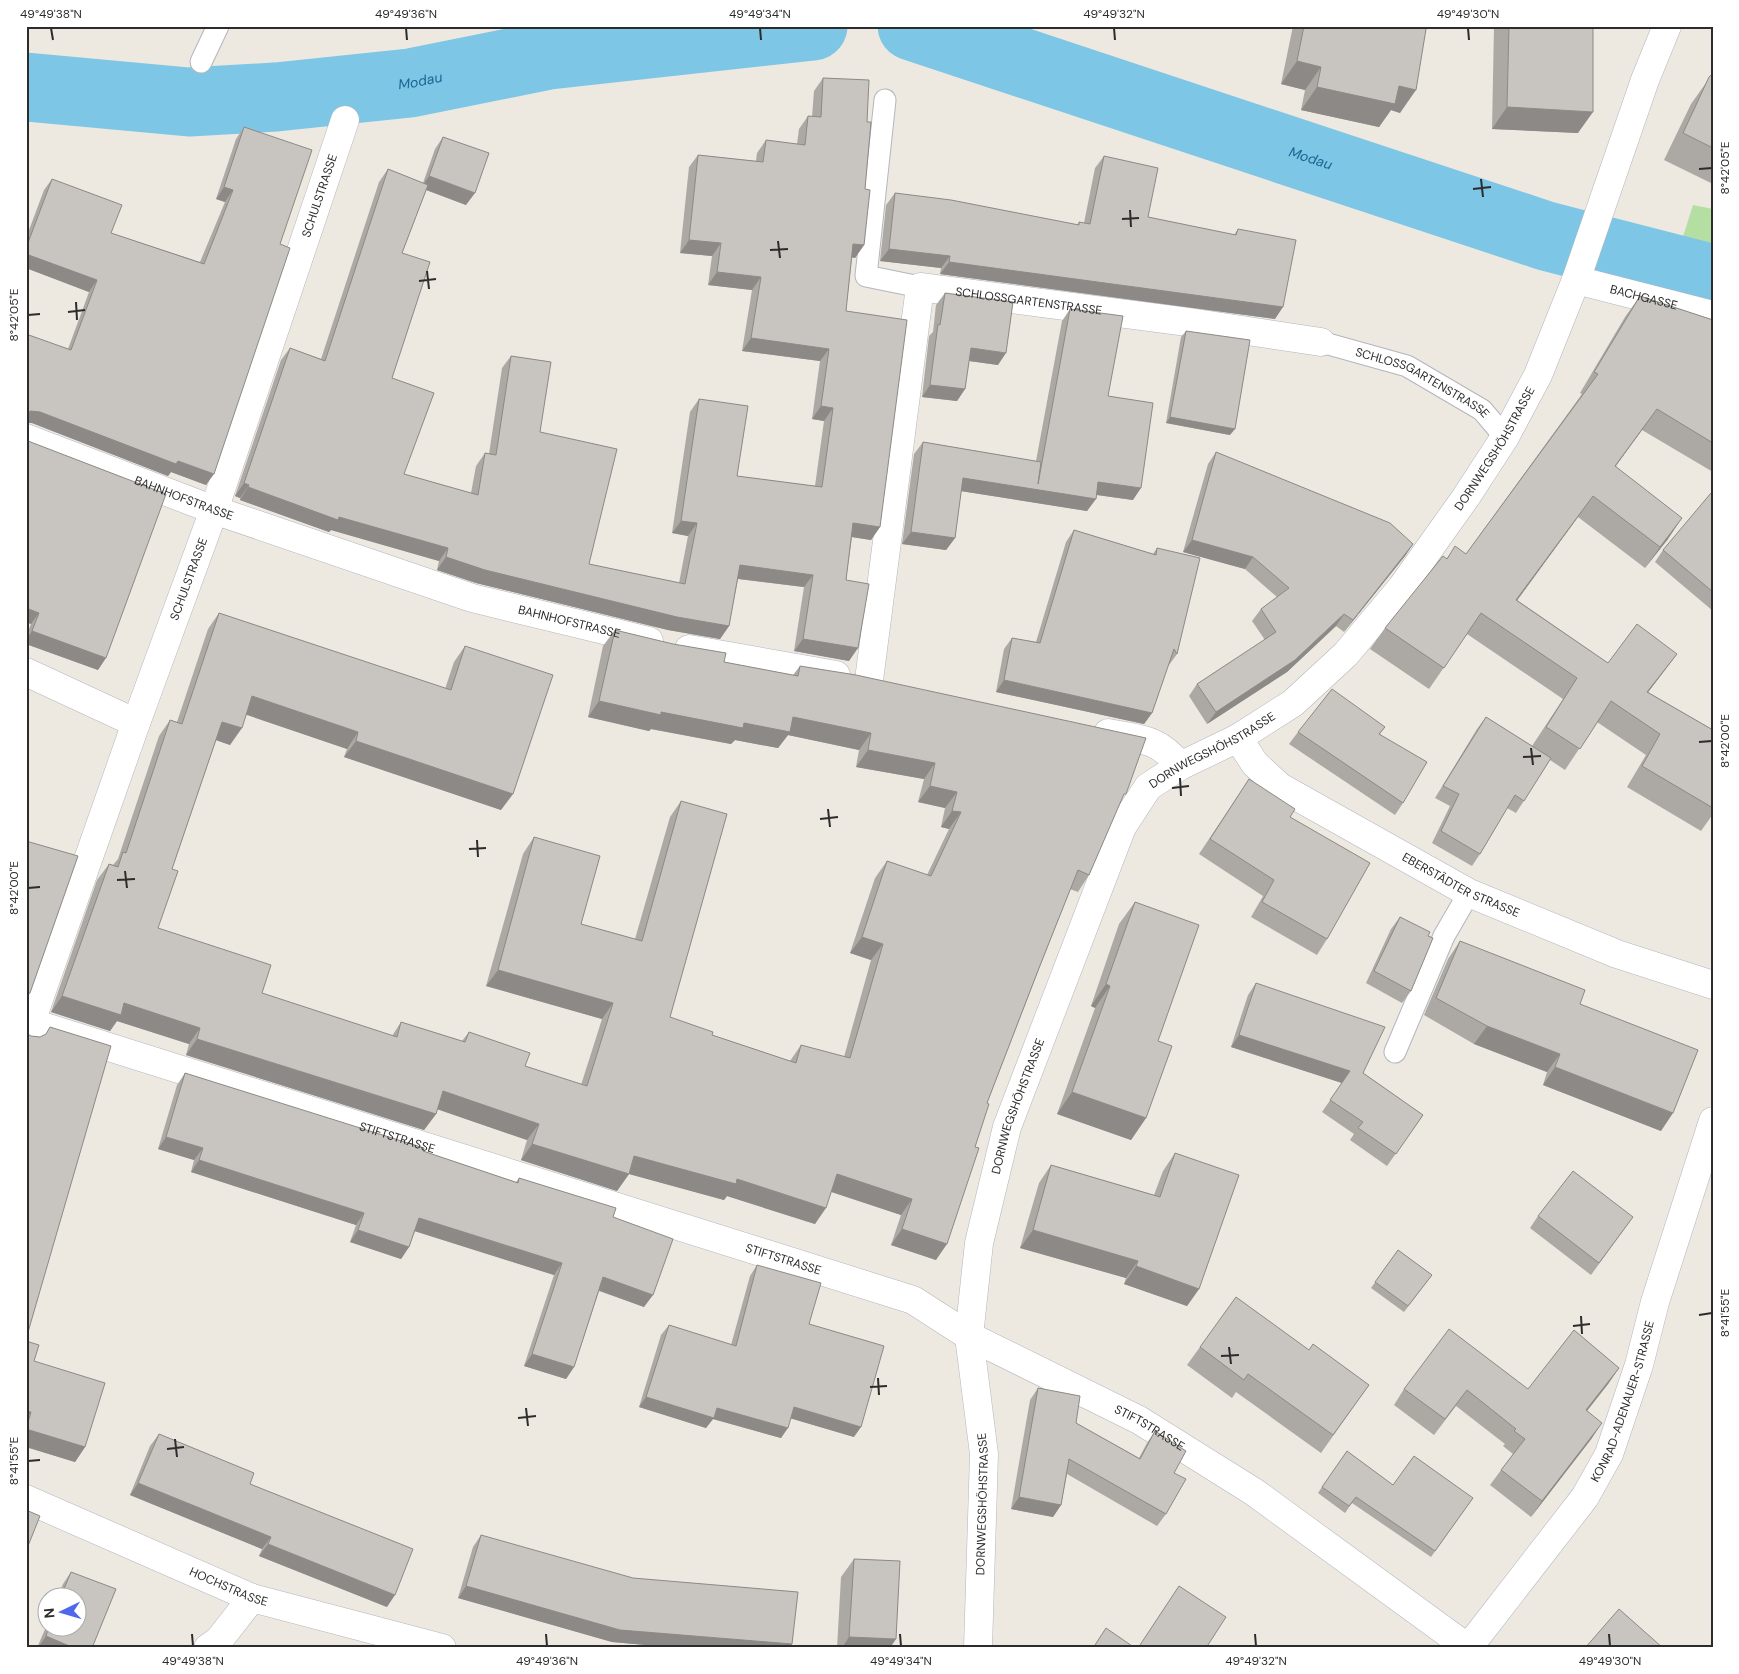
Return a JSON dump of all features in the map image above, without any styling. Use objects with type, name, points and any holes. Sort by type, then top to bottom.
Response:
[{"type":"street","name":"DORNWEGSHÖHSTRASSE","points":[[978,1648],[984,1454],[969,1336],[979,1243],[1006,1127],[1122,827],[1148,788],[1180,766],[1238,738],[1293,703],[1346,654],[1402,588],[1466,496],[1504,437],[1538,375],[1576,280],[1596,217],[1645,80],[1667,26]]},
{"type":"street","name":"SCHULSTRASSE","points":[[28,1027],[214,510],[345,120]]},
{"type":"street","name":"BACHGASSE","points":[[1576,280],[1713,315]]},
{"type":"street","name":"SCHLOSSGARTENSTRASSE","points":[[920,286],[1178,320],[1321,342]]},
{"type":"street","points":[[869,680],[920,286]]},
{"type":"street","name":"BAHNHOFSTRASSE","points":[[26,438],[214,510],[472,598],[665,645],[869,680],[897,687]]},
{"type":"street","points":[[26,672],[136,723]]},
{"type":"street","points":[[1087,728],[1153,742],[1169,751],[1180,766]]},
{"type":"street","name":"EBERSTÄDTER STRASSE","points":[[1238,738],[1255,764],[1280,787],[1469,894],[1617,954],[1713,985]]},
{"type":"street","name":"STIFTSTRASSE","points":[[28,1027],[913,1300],[969,1336],[1131,1416],[1254,1492],[1468,1648]]},
{"type":"street","name":"KONRAD-ADENAUER-STRASSE","points":[[1468,1648],[1585,1497],[1609,1454],[1639,1365],[1655,1302],[1713,1121]]},
{"type":"street","name":"HOCHSTRASSE","points":[[26,1499],[252,1598],[442,1648]]},
{"type":"street","points":[[208,1648],[220,1640],[252,1598]]},
{"type":"lane","points":[[201,62],[218,26]]},
{"type":"lane","points":[[885,100],[866,276],[920,286]]},
{"type":"lane","name":"SCHLOSSGARTENSTRASSE","points":[[1321,342],[1407,366],[1482,410],[1504,437]]},
{"type":"lane","points":[[1394,1052],[1444,936],[1469,894]]},
{"type":"green space","points":[[1693,205],[1713,209],[1713,255],[1680,246]]},
{"type":"green space","points":[[1634,238],[1713,258],[1713,298],[1619,279]]},
{"type":"building","points":[[1304,26],[1420,26],[1426,29],[1416,90],[1399,86],[1395,104],[1317,87],[1321,67],[1297,61]]},
{"type":"building","points":[[1509,26],[1593,26],[1593,112],[1507,107]]},
{"type":"building","points":[[1713,73],[1713,148],[1683,133],[1709,77]]},
{"type":"building","points":[[823,78],[869,80],[867,122],[871,122],[865,189],[870,190],[864,245],[853,244],[846,311],[907,320],[880,527],[853,523],[846,580],[869,584],[858,648],[803,639],[813,575],[740,565],[729,626],[677,617],[485,570],[446,557],[448,548],[339,517],[338,520],[248,487],[249,485],[244,483],[290,348],[325,361],[388,169],[428,185],[402,253],[430,262],[392,378],[434,393],[404,474],[478,495],[485,453],[496,455],[511,356],[551,362],[540,432],[617,449],[589,564],[685,584],[697,523],[681,521],[699,399],[748,406],[737,476],[822,487],[833,408],[821,406],[829,349],[751,338],[761,277],[717,272],[721,243],[689,240],[698,155],[763,162],[766,140],[805,145],[808,116],[821,117]]},
{"type":"building","points":[[244,127],[312,150],[280,244],[290,248],[214,474],[178,461],[176,464],[40,412],[31,411],[26,413],[26,334],[71,350],[97,280],[26,254],[26,248],[52,179],[122,205],[111,233],[204,264],[233,190],[224,187]]},
{"type":"building","points":[[443,137],[489,153],[475,193],[429,176]]},
{"type":"building","points":[[1104,156],[1158,168],[1148,217],[1236,235],[1238,229],[1296,240],[1283,307],[949,262],[950,256],[889,249],[895,193],[951,200],[1079,225],[1079,222],[1090,224]]},
{"type":"building","points":[[945,293],[1013,302],[1006,353],[971,348],[965,389],[930,385],[938,324],[940,325]]},
{"type":"building","points":[[1640,296],[1713,320],[1713,443],[1657,409],[1615,466],[1682,518],[1660,547],[1593,496],[1516,600],[1608,663],[1637,624],[1677,654],[1647,692],[1713,730],[1713,808],[1642,766],[1660,734],[1611,701],[1580,749],[1546,727],[1577,678],[1481,613],[1444,668],[1385,628],[1443,556],[1447,559],[1455,546],[1466,554],[1598,374],[1594,372]]},
{"type":"building","points":[[1070,309],[1123,316],[1108,396],[1153,403],[1141,488],[1098,482],[1096,499],[963,478],[955,538],[911,532],[923,442],[1041,462],[1038,484]]},
{"type":"building","points":[[1186,331],[1250,340],[1235,429],[1170,417]]},
{"type":"building","points":[[26,440],[166,494],[106,658],[32,631],[39,613],[26,608]]},
{"type":"building","points":[[1216,452],[1390,523],[1413,544],[1353,620],[1344,614],[1295,660],[1216,712],[1197,684],[1276,632],[1261,609],[1289,588],[1253,557],[1192,540]]},
{"type":"building","points":[[1711,493],[1713,494],[1713,592],[1663,550]]},
{"type":"building","points":[[1074,530],[1156,555],[1157,548],[1200,558],[1177,654],[1174,649],[1152,713],[1004,680],[1012,638],[1040,643]]},
{"type":"building","points":[[219,613],[451,690],[465,646],[553,675],[513,794],[356,741],[358,732],[252,696],[242,728],[222,722],[172,869],[178,871],[158,928],[271,965],[262,993],[397,1037],[401,1022],[465,1042],[469,1032],[530,1053],[525,1066],[587,1086],[613,1003],[498,970],[534,837],[600,856],[581,924],[642,941],[681,801],[727,814],[670,1017],[713,1032],[712,1035],[796,1063],[801,1045],[850,1058],[883,944],[862,937],[887,861],[931,876],[961,812],[952,811],[957,792],[930,786],[935,763],[868,750],[871,733],[793,717],[790,732],[744,723],[743,728],[661,712],[661,715],[599,701],[615,630],[673,644],[726,653],[724,662],[798,676],[800,666],[856,675],[1146,738],[1126,794],[1124,794],[1089,875],[1078,870],[1039,968],[987,1103],[989,1104],[975,1147],[979,1148],[947,1244],[902,1229],[912,1199],[837,1174],[826,1208],[737,1179],[736,1184],[634,1156],[629,1174],[532,1144],[539,1124],[443,1091],[436,1114],[197,1039],[200,1028],[124,1003],[121,1015],[62,996],[109,864],[118,867],[123,852],[126,853],[170,720],[182,724]]},
{"type":"building","points":[[1332,689],[1385,727],[1379,734],[1427,762],[1403,803],[1298,732]]},
{"type":"building","points":[[1486,717],[1551,758],[1524,801],[1515,795],[1480,854],[1441,831],[1459,794],[1443,786]]},
{"type":"building","points":[[1249,779],[1295,809],[1290,817],[1370,863],[1327,939],[1262,902],[1274,880],[1210,839]]},
{"type":"building","points":[[26,841],[78,856],[30,993],[26,996]]},
{"type":"building","points":[[1135,902],[1199,925],[1158,1041],[1172,1046],[1146,1118],[1072,1092],[1110,986],[1106,984]]},
{"type":"building","points":[[1400,917],[1430,932],[1428,936],[1433,938],[1411,991],[1374,971]]},
{"type":"building","points":[[1460,941],[1585,990],[1580,1004],[1698,1050],[1673,1113],[1555,1067],[1560,1054],[1487,1026],[1436,998]]},
{"type":"building","points":[[1256,983],[1385,1027],[1363,1073],[1423,1115],[1396,1154],[1358,1128],[1363,1122],[1330,1100],[1350,1071],[1239,1035]]},
{"type":"building","points":[[50,1027],[111,1046],[26,1339],[26,1033],[31,1036],[40,1037],[46,1034]]},
{"type":"building","points":[[185,1073],[424,1148],[423,1151],[518,1183],[519,1178],[616,1208],[613,1217],[673,1239],[653,1295],[603,1277],[574,1367],[532,1354],[562,1263],[419,1218],[409,1247],[358,1230],[364,1213],[199,1160],[203,1148],[166,1137]]},
{"type":"building","points":[[1175,1153],[1239,1175],[1199,1289],[1136,1266],[1138,1261],[1033,1230],[1051,1165],[1160,1197]]},
{"type":"building","points":[[1573,1171],[1633,1217],[1599,1263],[1538,1216]]},
{"type":"building","points":[[1398,1250],[1432,1275],[1408,1306],[1375,1282]]},
{"type":"building","points":[[757,1265],[821,1283],[809,1324],[884,1346],[861,1427],[794,1407],[788,1428],[717,1408],[714,1418],[646,1397],[669,1325],[736,1346]]},
{"type":"building","points":[[1236,1297],[1309,1350],[1313,1344],[1369,1385],[1333,1435],[1248,1374],[1244,1380],[1200,1347]]},
{"type":"building","points":[[1449,1329],[1528,1389],[1574,1330],[1619,1368],[1586,1410],[1602,1423],[1542,1501],[1501,1470],[1525,1439],[1514,1431],[1516,1429],[1467,1390],[1445,1419],[1404,1389]]},
{"type":"building","points":[[26,1341],[39,1345],[34,1361],[105,1383],[85,1447],[26,1429],[31,1412],[26,1411]]},
{"type":"building","points":[[1038,1388],[1080,1396],[1076,1423],[1140,1459],[1155,1431],[1186,1451],[1174,1473],[1186,1479],[1166,1514],[1069,1459],[1061,1505],[1019,1497]]},
{"type":"building","points":[[159,1434],[254,1473],[250,1484],[413,1549],[395,1595],[268,1544],[271,1537],[138,1483]]},
{"type":"building","points":[[1347,1451],[1393,1485],[1414,1456],[1473,1498],[1435,1551],[1356,1497],[1349,1506],[1322,1487]]},
{"type":"building","points":[[26,1510],[40,1516],[28,1546],[26,1545]]},
{"type":"building","points":[[481,1535],[633,1578],[798,1592],[792,1644],[620,1630],[466,1586]]},
{"type":"building","points":[[854,1559],[900,1561],[896,1639],[849,1637]]},
{"type":"building","points":[[71,1572],[116,1589],[92,1648],[74,1648],[46,1636],[88,1636],[88,1586],[65,1586]]},
{"type":"building","points":[[1179,1586],[1226,1617],[1206,1648],[1138,1648]]},
{"type":"building","points":[[1619,1609],[1663,1648],[1585,1648]]},
{"type":"building","points":[[1106,1628],[1135,1648],[1093,1648]]},
{"type":"waterway","name":"Modau","points":[[26,87],[189,102],[276,97],[410,83],[549,55],[813,26]]},
{"type":"waterway","name":"Modau","points":[[912,26],[1546,236],[1713,279]]}]
